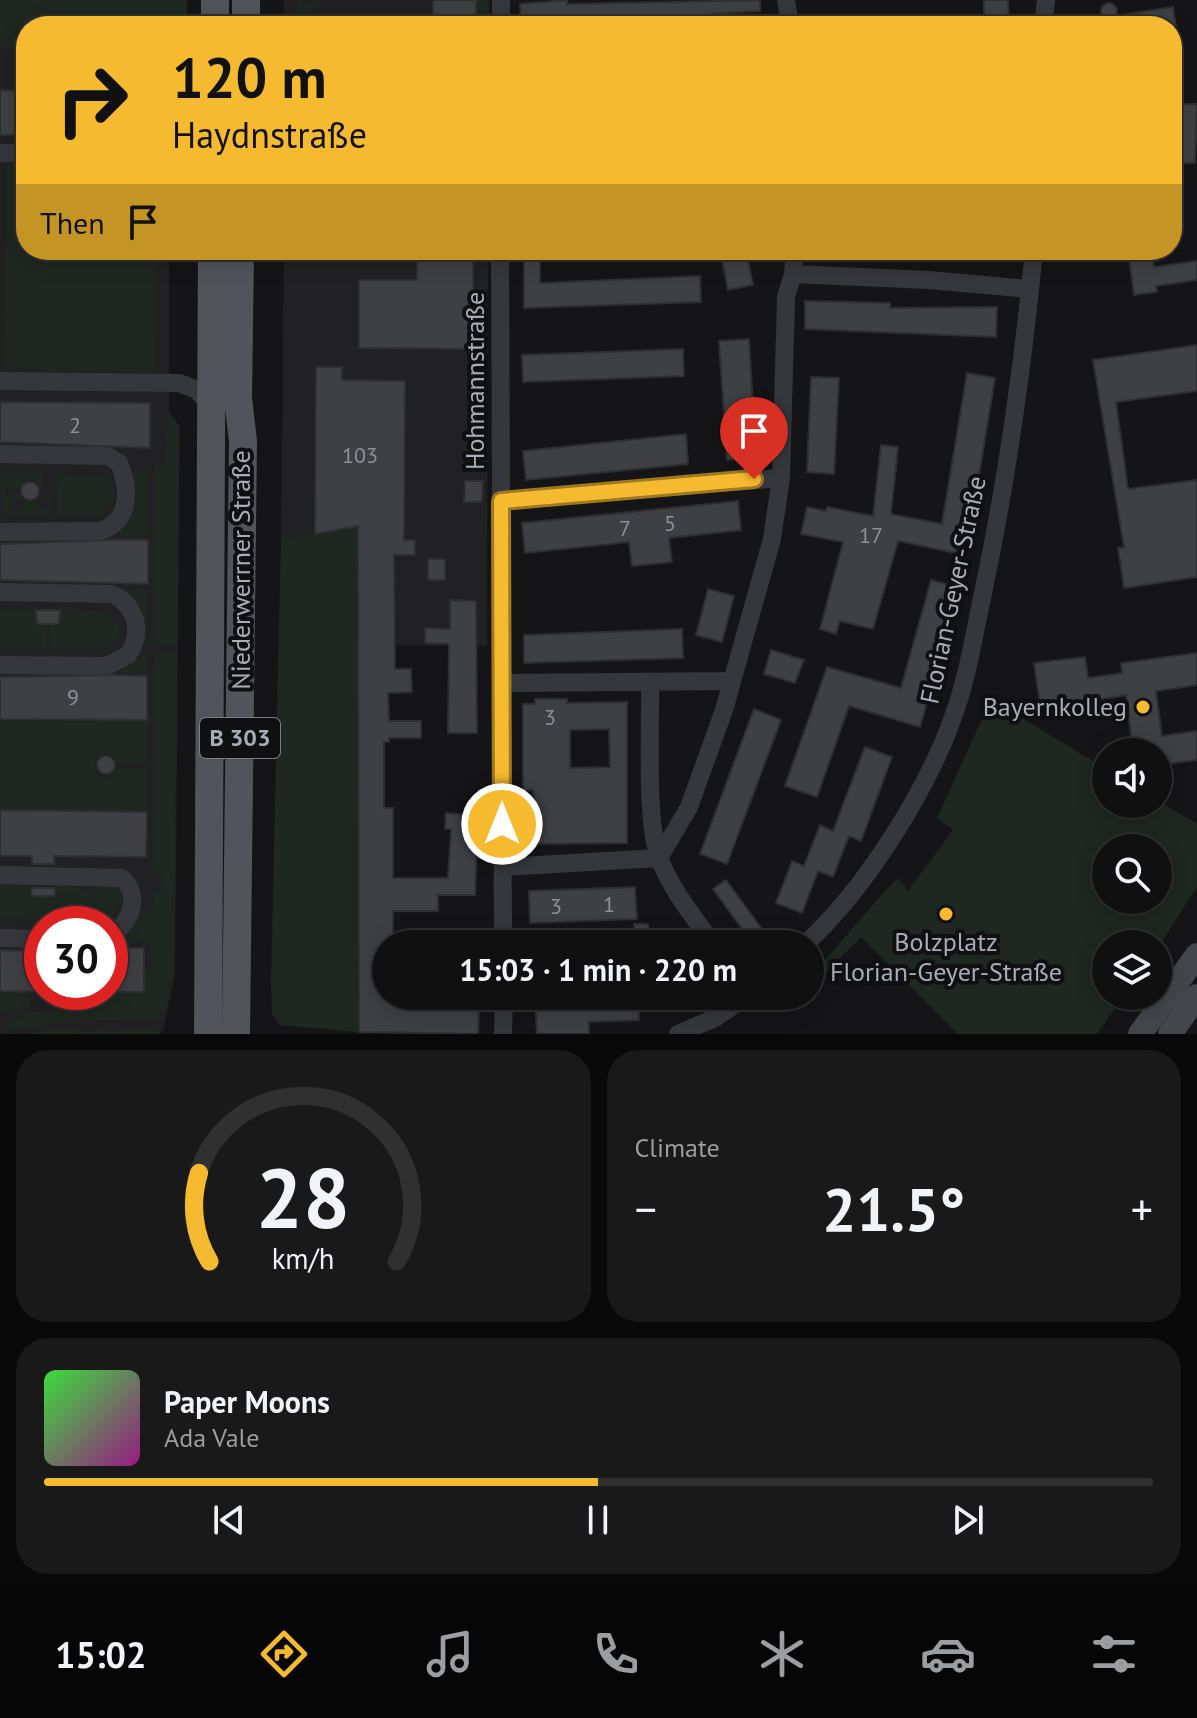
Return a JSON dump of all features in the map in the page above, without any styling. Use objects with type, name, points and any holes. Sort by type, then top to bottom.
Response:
[{"type":"main road","name":"Niederwerrner Straße","points":[[208,1034],[212,260]]},
{"type":"main road","name":"Niederwerrner Straße","points":[[236,1034],[243,441],[238,398],[240,260]]},
{"type":"main road","points":[[1140,1034],[1197,955]]},
{"type":"main road","points":[[1170,1034],[1197,996]]},
{"type":"street","name":"Hohmannstraße","points":[[500,260],[503,930]]},
{"type":"street","points":[[659,858],[689,807],[731,681],[772,539],[781,478],[786,297],[794,260]]},
{"type":"street","name":"Florian-Geyer-Straße","points":[[818,930],[854,893],[904,815],[954,715],[997,523],[1033,260]]},
{"type":"street","points":[[793,274],[929,280],[1030,289]]},
{"type":"street","points":[[0,381],[179,383],[197,390],[211,407]]},
{"type":"street","points":[[0,454],[107,456],[119,463],[127,490],[123,514],[112,526],[101,531],[0,532]]},
{"type":"street","points":[[501,501],[781,478]]},
{"type":"street","points":[[0,592],[112,594],[128,605],[137,629],[128,655],[107,666],[0,665]]},
{"type":"street","points":[[502,683],[731,681]]},
{"type":"street","points":[[650,682],[653,828],[659,858],[672,886],[703,930]]},
{"type":"street","points":[[503,867],[659,858]]},
{"type":"street","points":[[0,875],[122,878],[130,890],[132,910],[128,917]]},
{"type":"street","points":[[0,938],[24,939]]},
{"type":"street","points":[[503,1034],[504,1010]]},
{"type":"street","points":[[678,1034],[727,1010]]},
{"type":"shaded area","points":[[0,0],[187,0],[187,16],[16,16],[16,260],[169,260],[169,412],[180,426],[175,975],[163,1031],[0,1034]]},
{"type":"shaded area","points":[[0,0],[186,0],[186,16],[16,16],[16,48],[0,48]]},
{"type":"shaded area","points":[[284,0],[490,0],[489,16],[283,16]]},
{"type":"shaded area","points":[[298,0],[314,2],[309,16],[298,16]]},
{"type":"shaded area","points":[[476,0],[488,0],[488,16],[476,16]]},
{"type":"shaded area","points":[[6,165],[16,165],[16,260],[157,260],[155,372],[4,368]]},
{"type":"shaded area","points":[[284,260],[488,260],[487,646],[359,645],[358,527],[281,538]]},
{"type":"shaded area","points":[[168,412],[179,427],[177,645],[155,645],[155,465],[166,465]]},
{"type":"shaded area","points":[[125,472],[148,472],[148,536],[101,536],[108,532]]},
{"type":"shaded area","points":[[0,474],[43,474],[42,491],[35,480],[25,480],[19,489],[6,486],[3,494],[12,497],[19,493],[22,499],[8,503],[12,512],[21,509],[25,501],[36,500],[38,509],[46,512],[50,503],[40,498],[52,495],[52,514],[3,514]]},
{"type":"shaded area","points":[[58,474],[106,477],[114,486],[113,505],[101,514],[57,514]]},
{"type":"shaded area","points":[[358,526],[359,1032],[280,1025],[272,1014],[271,980],[281,538]]},
{"type":"shaded area","points":[[117,589],[147,590],[146,646],[141,644]]},
{"type":"shaded area","points":[[0,609],[36,609],[36,625],[47,626],[47,648],[0,648]]},
{"type":"shaded area","points":[[61,609],[107,612],[118,623],[120,637],[105,648],[51,649],[51,626],[61,625]]},
{"type":"shaded area","points":[[148,651],[147,673],[118,673]]},
{"type":"shaded area","points":[[155,652],[177,652],[174,970],[162,1020],[78,1020],[7,1030],[11,1019],[24,1018],[27,1012],[128,1010],[128,992],[144,992],[144,971],[151,970],[151,942],[128,942],[128,924],[139,911],[152,911],[153,892],[162,891],[163,873],[150,872],[154,865]]},
{"type":"shaded area","points":[[991,699],[1092,760],[1092,818],[1172,818],[1172,809],[1197,824],[1197,887],[1170,930],[1092,930],[1092,1010],[1114,1010],[1097,1034],[958,1034],[861,937],[824,975],[824,961],[893,882],[899,879],[908,891],[953,830],[937,818]]},
{"type":"shaded area","points":[[0,719],[147,720],[147,764],[117,762],[111,754],[103,754],[95,760],[95,771],[101,777],[111,777],[118,768],[146,768],[147,812],[0,810]]},
{"type":"shaded area","points":[[0,880],[31,880],[31,897],[56,897],[56,880],[81,881],[81,890],[94,890],[95,881],[115,882],[122,891],[123,906],[24,906],[24,919],[0,919]]},
{"type":"shaded area","points":[[0,991],[24,992],[24,1008],[16,1008],[8,1014],[0,1010]]},
{"type":"shaded area","points":[[156,1027],[162,1034],[21,1034],[64,1028],[102,1032]]},
{"type":"building","points":[[433,0],[476,0],[476,16],[433,16]]},
{"type":"building","points":[[567,0],[567,4],[760,0],[760,11],[713,16],[521,16],[520,4]]},
{"type":"building","points":[[984,0],[1008,0],[1009,16],[984,16]]},
{"type":"building","points":[[1109,3],[1117,11],[1114,16],[1104,16],[1101,11],[1104,6]]},
{"type":"building","points":[[1173,7],[1174,16],[1127,16]]},
{"type":"building","points":[[0,90],[16,91],[16,135],[0,135]]},
{"type":"building","points":[[1182,104],[1197,104],[1195,163],[1182,163]]},
{"type":"building","points":[[417,260],[473,260],[474,349],[359,348],[359,280],[417,280]]},
{"type":"building","points":[[524,260],[540,260],[540,283],[700,276],[701,302],[524,308]]},
{"type":"building","points":[[722,260],[748,260],[753,285],[728,290]]},
{"type":"building","points":[[1129,260],[1153,260],[1154,267],[1197,261],[1197,280],[1156,286],[1157,292],[1134,295]]},
{"type":"building","points":[[805,301],[890,303],[890,308],[997,307],[996,337],[805,329]]},
{"type":"building","points":[[749,339],[756,458],[727,460],[719,341]]},
{"type":"building","points":[[1197,345],[1197,391],[1116,402],[1128,489],[1197,480],[1197,577],[1124,588],[1118,548],[1124,547],[1093,360]]},
{"type":"building","points":[[683,349],[684,376],[523,382],[522,355]]},
{"type":"building","points":[[316,367],[342,367],[342,380],[405,381],[404,540],[415,540],[415,555],[394,555],[395,669],[411,669],[412,692],[388,693],[389,721],[421,721],[421,738],[389,738],[389,742],[384,742],[384,808],[393,808],[393,878],[448,878],[451,829],[445,829],[446,813],[478,815],[475,895],[438,895],[438,911],[393,911],[393,930],[372,930],[372,1010],[479,1010],[478,1034],[359,1032],[358,526],[315,534]]},
{"type":"building","points":[[967,373],[995,378],[973,512],[965,511],[956,553],[898,541],[873,629],[840,621],[836,634],[820,629],[843,542],[801,534],[807,507],[826,511],[827,507],[873,516],[881,445],[898,447],[891,514],[942,524]]},
{"type":"building","points":[[811,377],[839,378],[834,474],[807,472]]},
{"type":"building","points":[[0,402],[150,403],[150,448],[0,442]]},
{"type":"building","points":[[686,434],[688,464],[526,480],[523,451]]},
{"type":"building","points":[[465,481],[483,481],[482,502],[464,502]]},
{"type":"building","points":[[30,482],[39,491],[30,500],[21,491]]},
{"type":"building","points":[[738,501],[741,530],[669,538],[672,562],[632,566],[629,542],[525,553],[522,523]]},
{"type":"building","points":[[148,540],[148,584],[0,580],[0,544]]},
{"type":"building","points":[[428,559],[445,559],[445,580],[428,580]]},
{"type":"building","points":[[931,580],[956,587],[924,698],[928,699],[920,727],[849,706],[817,797],[785,786],[827,667],[901,688]]},
{"type":"building","points":[[708,589],[734,596],[722,642],[696,635]]},
{"type":"building","points":[[450,600],[476,601],[477,733],[448,733],[449,644],[425,643],[425,628],[450,629]]},
{"type":"building","points":[[36,610],[60,610],[59,624],[37,624]]},
{"type":"building","points":[[682,629],[683,658],[524,663],[524,635]]},
{"type":"building","points":[[771,650],[804,660],[795,683],[764,674]]},
{"type":"building","name":"Bayernkolleg","points":[[1197,653],[1197,685],[1156,691],[1162,736],[1197,731],[1197,760],[1172,763],[1172,738],[1131,738],[1126,695],[1041,710],[1034,663],[1085,657],[1088,678],[1122,673],[1121,663]]},
{"type":"building","points":[[147,676],[147,720],[0,719],[0,677]]},
{"type":"building","points":[[535,699],[567,699],[567,703],[627,702],[627,843],[524,844],[524,819],[534,819],[533,790],[523,791],[523,704],[535,704]],"holes":[[[609,729],[610,767],[570,768],[570,730]]]},
{"type":"building","points":[[754,709],[781,720],[727,864],[700,854]]},
{"type":"building","points":[[865,747],[892,757],[861,841],[849,836],[833,877],[818,871],[802,913],[776,903],[792,861],[804,866],[820,825],[833,831]]},
{"type":"building","points":[[106,756],[115,765],[106,774],[97,765]]},
{"type":"building","points":[[0,810],[147,812],[146,857],[54,856],[55,864],[32,864],[32,856],[0,856]]},
{"type":"building","points":[[726,880],[763,930],[743,930],[713,889]]},
{"type":"building","points":[[635,887],[637,919],[530,923],[529,891]]},
{"type":"building","points":[[32,888],[55,888],[55,896],[31,896]]},
{"type":"building","points":[[634,924],[648,924],[648,930],[634,930]]},
{"type":"building","points":[[128,948],[144,948],[144,992],[128,992]]},
{"type":"building","points":[[0,950],[24,951],[24,992],[0,991]]},
{"type":"building","points":[[536,1010],[639,1010],[639,1020],[589,1022],[589,1034],[537,1034]]},
{"type":"place","name":"Bayernkolleg","points":[[1143,707]]},
{"type":"place","name":"Bolzplatz Florian-Geyer-Straße","points":[[946,914]]},
{"type":"route","points":[[502,824],[501,501],[754,479]]}]
